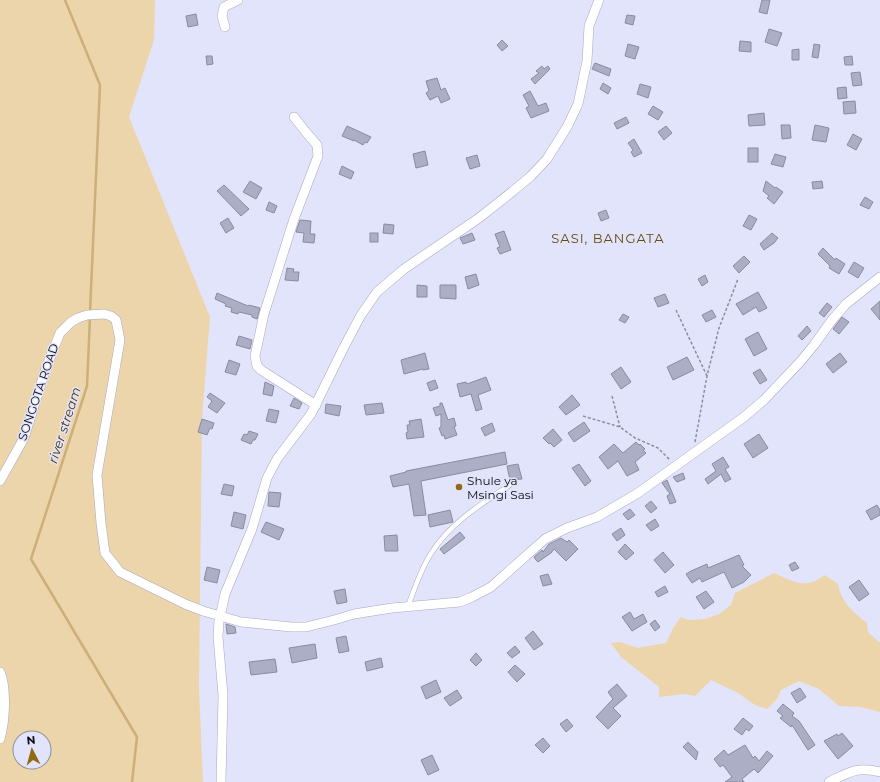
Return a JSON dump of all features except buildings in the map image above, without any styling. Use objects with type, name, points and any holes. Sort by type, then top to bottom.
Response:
[{"type":"street","points":[[225,27],[222,19],[222,10],[227,5],[238,0]]},
{"type":"street","points":[[221,782],[223,695],[218,627],[225,594],[252,529],[267,478],[277,459],[311,414],[344,347],[361,316],[377,292],[404,269],[507,196],[531,176],[547,159],[567,127],[578,104],[587,61],[589,26],[599,0]]},
{"type":"street","points":[[294,116],[317,145],[318,156],[286,242],[264,314],[255,356],[258,368],[316,405]]},
{"type":"street","points":[[220,616],[241,622],[306,627],[354,614],[408,606],[460,602],[472,597],[491,587],[545,539],[561,531],[598,517],[638,493],[739,421],[764,400],[800,362],[846,304],[880,277]]},
{"type":"street","name":"SONGOTA ROAD","points":[[0,481],[24,438],[46,368],[60,333],[71,322],[90,314],[111,316],[116,320],[120,340],[97,475],[105,553],[120,572],[184,604],[220,616]]},
{"type":"street","points":[[0,672],[3,679],[4,698],[0,739]]},
{"type":"street","points":[[830,782],[859,769],[880,772]]},
{"type":"lane","points":[[408,606],[431,553],[441,539],[461,518],[511,484]]},
{"type":"path","points":[[691,455],[696,438],[707,376],[719,328],[738,279]]},
{"type":"path","points":[[676,310],[707,376]]},
{"type":"path","points":[[612,396],[620,427]]},
{"type":"path","points":[[583,416],[620,427],[636,438],[658,448],[675,466]]},
{"type":"shaded area","points":[[0,0],[155,0],[154,40],[129,117],[210,317],[202,419],[199,688],[203,782],[0,782]]},
{"type":"shaded area","points":[[774,573],[794,582],[800,583],[812,582],[825,575],[838,584],[845,602],[867,623],[868,632],[880,643],[880,712],[860,707],[839,706],[819,689],[799,681],[781,690],[777,699],[767,709],[755,705],[738,693],[711,680],[695,696],[685,694],[659,697],[659,687],[621,657],[611,643],[620,642],[638,648],[666,643],[673,628],[681,617],[688,620],[705,619],[719,614],[731,605],[735,593]]},
{"type":"waterway","name":"river stream","points":[[65,0],[100,85],[90,312]]},
{"type":"waterway","name":"river stream","points":[[90,317],[87,386],[31,559],[137,737],[132,782]]},
{"type":"place","name":"Shule ya Msingi Sasi","points":[[459,487]]},
{"type":"district","name":"SASI, BANGATA","points":[[608,238]]}]
